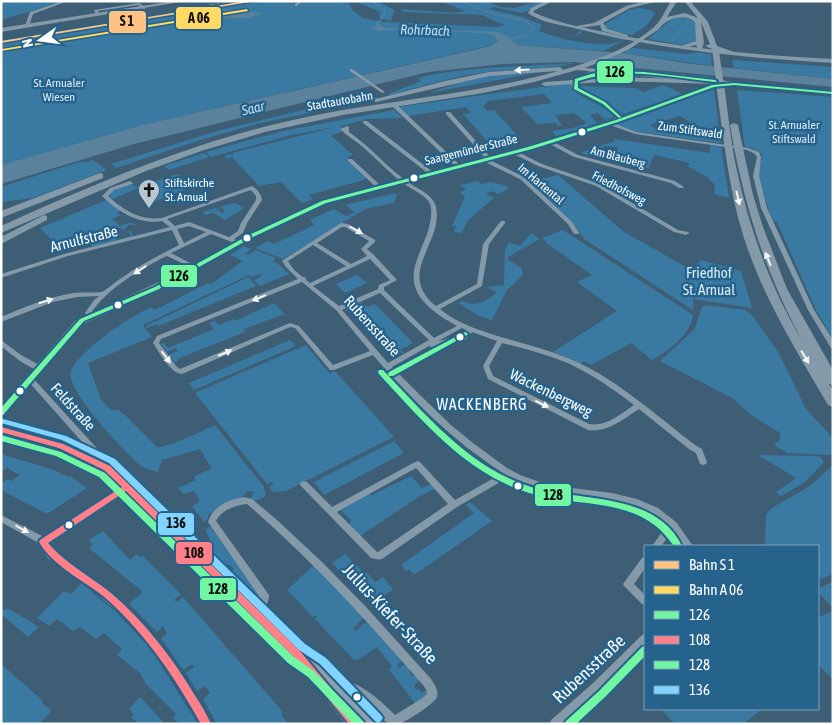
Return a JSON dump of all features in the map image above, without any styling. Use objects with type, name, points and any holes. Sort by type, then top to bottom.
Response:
[{"type":"highway","points":[[579,26],[595,25],[626,8],[656,1]]},
{"type":"highway","name":"Stadtautobahn","points":[[660,21],[667,1]]},
{"type":"highway","name":"Stadtautobahn","points":[[1,224],[76,190],[161,158],[244,130],[381,99],[468,94],[556,73],[598,57],[649,31],[660,21],[674,1]]},
{"type":"highway","points":[[678,1],[700,17],[702,46]]},
{"type":"highway","points":[[687,1],[702,17],[711,35],[727,97]]},
{"type":"highway","points":[[592,30],[631,8],[655,11],[660,21],[676,15],[695,18],[698,21],[702,46]]},
{"type":"highway","points":[[705,10],[721,44],[733,146],[759,236],[784,309],[833,402]]},
{"type":"highway","points":[[592,30],[612,16]]},
{"type":"highway","points":[[603,24],[602,28],[606,31],[626,36]]},
{"type":"highway","points":[[684,46],[702,46],[731,52]]},
{"type":"highway","points":[[381,99],[401,99],[459,78],[505,71],[558,69],[622,73]]},
{"type":"highway","name":"Stadtautobahn","points":[[401,99],[478,88],[556,73]]},
{"type":"highway","points":[[468,94],[583,81],[641,79],[723,82]]},
{"type":"highway","name":"Stadtautobahn","points":[[1,230],[161,158],[381,99]]},
{"type":"highway","points":[[1,215],[60,191],[161,158]]},
{"type":"highway","points":[[1,241],[161,158]]},
{"type":"highway","points":[[784,309],[833,381]]},
{"type":"main road","points":[[1,30],[182,1]]},
{"type":"main road","points":[[553,1],[534,13],[592,30],[702,46],[833,60]]},
{"type":"main road","points":[[553,1],[531,10],[530,13],[592,30],[684,46]]},
{"type":"main road","points":[[731,52],[833,60]]},
{"type":"main road","points":[[622,73],[833,93]]},
{"type":"main road","points":[[609,123],[713,86],[734,84],[764,86]]},
{"type":"street","points":[[26,26],[31,13],[67,1]]},
{"type":"street","points":[[84,1],[102,1]]},
{"type":"street","points":[[296,5],[302,1]]},
{"type":"street","points":[[348,70],[381,99]]},
{"type":"street","points":[[622,73],[591,73],[578,78],[574,84],[578,91],[602,102],[618,115],[633,115]]},
{"type":"street","points":[[394,106],[458,166]]},
{"type":"street","points":[[448,114],[487,159]]},
{"type":"street","name":"Saargemünder Straße","points":[[89,317],[156,288],[239,243],[316,205],[403,180],[550,142],[609,123],[618,118],[618,115]]},
{"type":"street","points":[[365,122],[431,173]]},
{"type":"street","name":"Zum Stiftswald","points":[[609,123],[635,133],[750,149],[758,155],[756,176],[764,208],[811,310],[833,346]]},
{"type":"street","points":[[347,131],[403,180],[422,192],[432,205],[432,225],[417,269],[416,280],[421,295],[436,309],[469,331],[543,351],[574,364],[603,380],[698,452],[704,462]]},
{"type":"street","name":"Am Blauberg","points":[[550,142],[576,156],[673,182],[682,187]]},
{"type":"street","name":"Friedhofsweg","points":[[514,152],[540,165],[598,185],[676,231],[686,233]]},
{"type":"street","name":"Im Hartental","points":[[487,159],[514,173],[528,183],[570,223],[576,233]]},
{"type":"street","points":[[350,160],[379,187]]},
{"type":"street","points":[[130,183],[112,189],[105,196],[140,219],[152,221],[163,219],[252,188],[259,196],[259,200],[244,223],[241,232],[230,239]]},
{"type":"street","points":[[163,219],[174,228],[182,246]]},
{"type":"street","points":[[436,309],[480,286],[486,244],[503,222]]},
{"type":"street","name":"Arnulfstraße","points":[[1,276],[66,255],[192,224],[211,232]]},
{"type":"street","points":[[338,309],[381,290],[381,286],[394,280],[364,247],[373,241],[346,225],[341,225],[313,243],[351,266]]},
{"type":"street","points":[[1,413],[78,323],[89,317],[90,308],[104,294],[166,253],[211,232],[239,243]]},
{"type":"street","name":"Rubensstraße","points":[[313,243],[285,261],[338,309],[387,366],[455,432],[509,473],[532,482],[557,489],[635,500],[649,506],[673,524],[688,545]]},
{"type":"street","points":[[166,253],[190,265]]},
{"type":"street","points":[[310,284],[372,256]]},
{"type":"street","points":[[304,279],[156,341],[175,369],[180,372],[290,325],[295,325],[332,368],[375,352]]},
{"type":"street","points":[[381,290],[434,341]]},
{"type":"street","points":[[1,320],[35,305],[57,298],[104,294]]},
{"type":"street","points":[[387,366],[461,326]]},
{"type":"street","points":[[426,345],[464,338],[469,331]]},
{"type":"street","name":"Wackenbergweg","points":[[501,339],[486,366],[488,375],[507,387],[588,427],[595,429],[604,427],[638,406]]},
{"type":"street","points":[[1,342],[17,355],[40,368]]},
{"type":"street","name":"Feldstraße","points":[[30,379],[87,443],[76,451]]},
{"type":"street","name":"Julius-Kiefer-Straße","points":[[1,429],[76,451],[107,468]]},
{"type":"street","name":"Julius-Kiefer-Straße","points":[[87,443],[107,468],[297,654],[355,724]]},
{"type":"street","points":[[331,512],[417,464],[454,506]]},
{"type":"street","points":[[304,484],[378,556],[454,506],[509,473]]},
{"type":"street","points":[[43,542],[127,487]]},
{"type":"street","name":"Julius-Kiefer-Straße","points":[[253,610],[264,601],[264,595],[212,522],[213,517],[217,513],[247,497],[363,609],[427,682],[432,690],[432,696],[425,703],[395,721],[391,720],[370,698],[351,685],[331,682]]},
{"type":"street","points":[[1,518],[43,542],[51,555],[93,584],[142,628],[161,651],[206,724]]},
{"type":"street","points":[[657,545],[673,524]]},
{"type":"street","points":[[644,562],[628,584],[644,600]]},
{"type":"street","name":"Rubensstraße","points":[[555,724],[596,688],[644,639]]},
{"type":"street","name":"Julius-Kiefer-Straße","points":[[297,654],[317,668],[372,724]]},
{"type":"green space","points":[[1,1],[65,1],[1,20]]},
{"type":"green space","name":"St. Arnualer Wiesen","points":[[261,1],[300,1],[296,4],[297,6],[304,1],[348,1],[353,11],[363,18],[385,22],[498,27],[504,25],[482,15],[404,12],[400,9],[456,13],[465,11],[443,2],[487,1],[500,7],[515,8],[539,1],[549,1],[522,13],[494,7],[489,9],[519,16],[527,14],[520,16],[542,25],[539,31],[569,40],[605,44],[623,40],[596,33],[626,39],[604,51],[517,45],[509,37],[497,37],[498,41],[493,45],[142,125],[1,165],[1,44]]},
{"type":"green space","points":[[354,1],[377,1],[395,10],[391,21],[379,18],[380,12]]},
{"type":"green space","points":[[640,8],[650,10],[655,14],[646,26],[632,35],[608,30],[604,25],[629,10]]},
{"type":"green space","points":[[527,14],[579,29],[580,30]]},
{"type":"green space","points":[[679,16],[695,21],[698,40],[683,45],[648,39],[673,18]]},
{"type":"green space","points":[[581,30],[582,32],[576,36],[570,37],[565,36],[574,36]]},
{"type":"green space","points":[[633,48],[687,54],[698,52],[711,54],[712,66],[623,53]]},
{"type":"green space","points":[[732,60],[833,67],[833,79],[734,68]]},
{"type":"green space","points":[[573,63],[563,66],[463,76],[391,95],[388,94],[421,81],[417,78],[436,74],[475,69]]},
{"type":"green space","points":[[613,67],[712,77],[713,79],[590,69]]},
{"type":"green space","points":[[550,70],[429,93],[475,77]]},
{"type":"green space","points":[[570,83],[576,92],[615,116],[605,120],[598,113],[590,115],[597,123],[557,137],[552,131],[573,128],[587,123],[574,113],[555,115],[562,126],[558,126],[555,123],[537,124],[521,107],[552,103],[544,94],[488,101],[483,107],[487,111],[494,110],[518,136],[489,143],[463,114],[471,113],[466,107],[408,116],[398,107]]},
{"type":"green space","points":[[663,85],[683,94],[623,114],[578,86],[635,88],[643,92]]},
{"type":"green space","points":[[714,89],[721,143],[632,131],[615,125]],"holes":[[[680,116],[693,124],[672,131],[662,130],[650,125]]]},
{"type":"green space","name":"St. Arnualer Stiftswald","points":[[737,90],[833,97],[833,339],[816,310],[777,222],[772,221],[758,175],[762,154],[753,148],[745,147]]},
{"type":"green space","points":[[373,97],[381,98],[256,124],[116,168],[111,164],[217,131],[307,109]]},
{"type":"green space","points":[[394,110],[403,118],[367,119],[341,126],[342,131],[331,136],[353,155],[347,157],[349,159],[347,160],[367,179],[309,195],[313,199],[302,203],[281,182],[259,186],[232,157],[227,159],[224,156],[231,154],[234,157],[232,153],[335,127],[291,135],[211,157],[206,152],[283,131]]},
{"type":"green space","points":[[615,139],[710,153],[710,144],[721,146],[729,198],[714,194],[715,185],[706,176],[687,166],[690,163],[654,155],[649,168],[618,162],[625,155],[617,153],[618,147],[604,146],[602,158],[580,153],[615,141]]},
{"type":"green space","points":[[204,153],[209,157],[169,170],[164,166]]},
{"type":"green space","points":[[93,160],[107,170],[33,198],[1,202],[1,187],[79,162],[85,162],[63,169]]},
{"type":"green space","points":[[179,174],[192,187],[156,201],[138,188],[113,199],[109,196],[113,190],[132,184],[136,187]]},
{"type":"green space","name":"Friedhof St. Arnual","points":[[558,175],[624,232],[693,271],[701,260],[741,271],[752,308],[693,299],[693,310],[584,239],[572,223],[528,182]]},
{"type":"green space","points":[[478,181],[481,184],[491,182],[510,187],[499,194],[491,191],[486,194],[494,198],[467,221],[462,233],[454,232],[456,226],[452,226],[465,197],[460,192],[466,189],[460,185]]},
{"type":"green space","points":[[397,194],[394,203],[365,209],[283,259],[255,248],[268,241],[274,244],[314,225],[310,220],[334,209],[346,216],[355,212],[345,205]]},
{"type":"green space","points":[[106,200],[122,210],[117,213],[121,215],[112,219],[120,225],[115,228],[131,222],[137,225],[128,225],[124,230],[119,228],[108,234],[111,236],[115,235],[117,240],[131,236],[130,233],[125,232],[130,231],[134,237],[92,247],[89,236],[68,239],[68,242],[56,244],[40,228]]},
{"type":"green space","points":[[235,203],[244,208],[225,220],[214,213],[205,215],[203,212],[216,208],[222,213],[225,212],[221,206]]},
{"type":"green space","points":[[563,230],[693,315],[688,329],[678,342],[652,360],[631,343],[591,365],[584,361],[581,364],[553,352],[617,311],[577,282],[592,275],[546,243],[542,238]]},
{"type":"green space","points":[[531,233],[540,239],[508,257],[508,260],[522,268],[523,275],[507,290],[492,320],[479,316],[458,303],[463,301],[476,304],[497,292],[486,287],[504,285],[505,250],[509,242],[520,246]]},
{"type":"green space","points":[[244,246],[251,249],[245,254],[249,255],[255,250],[276,258],[272,262],[277,263],[289,274],[260,286],[254,280],[262,276],[259,274],[251,277],[249,275],[143,325],[152,337],[88,363],[101,400],[111,410],[118,410],[125,415],[157,447],[176,442],[215,425],[264,487],[266,496],[254,502],[250,499],[254,492],[248,491],[241,498],[209,514],[204,522],[192,506],[200,501],[194,491],[183,494],[178,488],[196,480],[194,476],[212,469],[200,449],[162,460],[158,472],[140,465],[98,421],[78,393],[72,381],[71,372],[83,354],[120,325],[152,307],[154,310],[208,283],[211,284],[243,261],[230,255]]},
{"type":"green space","points":[[357,275],[367,283],[345,293],[336,284]]},
{"type":"green space","points":[[248,277],[256,286],[158,326],[157,324],[147,328],[146,326]]},
{"type":"green space","points":[[362,302],[368,307],[374,304],[413,343],[400,350],[404,353],[402,354],[359,306],[349,309],[351,313],[346,309]]},
{"type":"green space","points":[[274,303],[285,314],[244,329],[245,332],[177,359],[178,361],[175,362],[169,355],[178,351],[175,348],[167,352],[161,344],[164,343],[168,348],[214,329],[209,323],[215,321],[219,325],[234,319],[235,321]]},
{"type":"green space","points":[[705,305],[745,310],[752,315],[778,352],[806,409],[833,438],[833,455],[787,453],[774,445],[780,440],[780,433],[751,415],[734,399],[660,361],[694,330],[702,307]]},
{"type":"green space","points":[[290,340],[296,346],[194,390],[189,383]]},
{"type":"green space","points":[[306,345],[329,373],[335,371],[394,437],[286,491],[273,492],[269,487],[274,484],[272,482],[267,484],[195,393]]},
{"type":"green space","points":[[394,441],[404,453],[324,495],[314,482]]},
{"type":"green space","points":[[1,454],[54,470],[68,477],[70,476],[87,488],[47,514],[1,490],[1,484],[7,479],[12,481],[20,475],[7,468],[1,472]]},
{"type":"green space","points":[[758,455],[814,456],[820,457],[824,462],[805,482],[781,496],[776,492],[796,478]]},
{"type":"green space","points":[[833,465],[833,574],[819,580],[819,545],[765,545],[766,514],[772,508],[810,486]]},
{"type":"green space","points":[[411,476],[422,488],[431,484],[435,489],[420,496],[360,536],[349,525],[351,520],[341,510],[368,494],[372,495]]},
{"type":"green space","points":[[470,502],[492,521],[414,575],[409,569],[406,571],[401,565],[474,513],[466,505]]},
{"type":"green space","points":[[210,526],[260,597],[231,572],[234,569],[230,565],[225,566],[203,544],[210,540],[206,530]]},
{"type":"green space","points":[[103,531],[130,560],[137,554],[140,557],[142,555],[181,594],[174,600],[177,602],[183,597],[283,712],[281,715],[287,721],[284,724],[217,724],[203,699],[210,693],[205,686],[197,691],[186,673],[194,667],[192,664],[183,670],[161,638],[167,633],[163,626],[157,632],[129,604],[143,592],[89,548],[93,545],[89,540]]},
{"type":"green space","points":[[345,554],[376,582],[383,577],[393,590],[372,603],[332,563]]},
{"type":"green space","points":[[315,564],[365,616],[353,629],[356,631],[363,624],[370,622],[402,661],[397,665],[399,668],[405,664],[411,669],[409,671],[413,676],[416,675],[420,679],[414,686],[416,689],[419,689],[422,693],[428,689],[429,692],[417,706],[389,669],[392,666],[377,647],[358,660],[353,659],[315,619],[317,617],[315,615],[313,617],[287,590]]},
{"type":"green space","points":[[833,581],[833,608],[819,593],[819,588]]},
{"type":"green space","points":[[81,583],[116,612],[150,648],[198,724],[179,724],[173,718],[176,714],[146,684],[140,673],[117,655],[122,649],[104,633],[96,639],[80,627],[73,631],[57,619],[49,626],[37,618],[64,591],[71,594]]},
{"type":"green space","points":[[7,609],[39,627],[28,637],[1,614],[1,610]]},
{"type":"green space","points":[[833,610],[833,679],[819,666],[819,617]]},
{"type":"green space","points":[[1,664],[43,701],[42,703],[49,709],[51,708],[50,713],[39,724],[1,724]]},
{"type":"green space","points":[[140,697],[165,724],[139,724],[131,717],[134,714],[129,709]]},
{"type":"green space","points":[[662,710],[761,710],[743,724],[675,724]]},
{"type":"water","points":[[219,9],[262,13],[248,18],[208,18],[209,15],[203,12]]},
{"type":"water","name":"Saar","points":[[377,22],[384,28],[498,32],[509,37],[517,45],[623,53],[692,64],[833,79],[833,87],[573,62],[503,64],[428,72],[134,144],[1,184],[1,165],[142,125],[491,46],[498,41],[494,35],[484,33],[401,29],[379,31],[369,28],[375,27]]},
{"type":"waterway","name":"Rohrbach","points":[[371,1],[385,10],[382,19],[377,23]]},
{"type":"waterway","points":[[460,1],[487,12],[527,21],[533,29],[526,35],[509,39]]},
{"type":"waterway","points":[[682,27],[690,18]]},
{"type":"waterway","points":[[672,41],[680,29]]},
{"type":"railway","points":[[209,5],[244,1]]},
{"type":"railway","points":[[1,41],[215,5]]},
{"type":"transit line","points":[[1,42],[254,1]]},
{"type":"transit line","points":[[2,50],[247,10]]},
{"type":"transit line","name":"126","points":[[619,117],[604,103],[576,89],[576,80],[608,72],[626,72],[663,74],[715,81]]},
{"type":"transit line","name":"126","points":[[1,413],[82,320],[157,288],[251,236],[324,202],[530,148],[617,121],[713,86],[734,84],[833,93]]},
{"type":"transit line","name":"128","points":[[391,374],[465,334]]},
{"type":"transit line","name":"128","points":[[381,372],[439,432],[488,471],[506,481],[542,493],[616,505],[633,510],[658,523],[677,545]]},
{"type":"transit line","name":"136","points":[[3,421],[64,438],[112,461],[302,647],[323,661],[378,718]]},
{"type":"transit line","name":"108","points":[[1,429],[61,446],[107,468],[297,654],[355,724]]},
{"type":"transit line","name":"128","points":[[1,438],[58,454],[102,475],[291,660],[311,674],[360,724]]},
{"type":"transit line","name":"108","points":[[43,542],[127,487]]},
{"type":"transit line","name":"108","points":[[43,542],[58,558],[111,598],[139,626],[176,673],[206,724]]},
{"type":"transit line","name":"128","points":[[569,724],[602,694],[644,651]]},
{"type":"place","name":"Stiftskirche St. Arnual","points":[[149,209]]},
{"type":"district","name":"WACKENBERG","points":[[482,404]]}]
